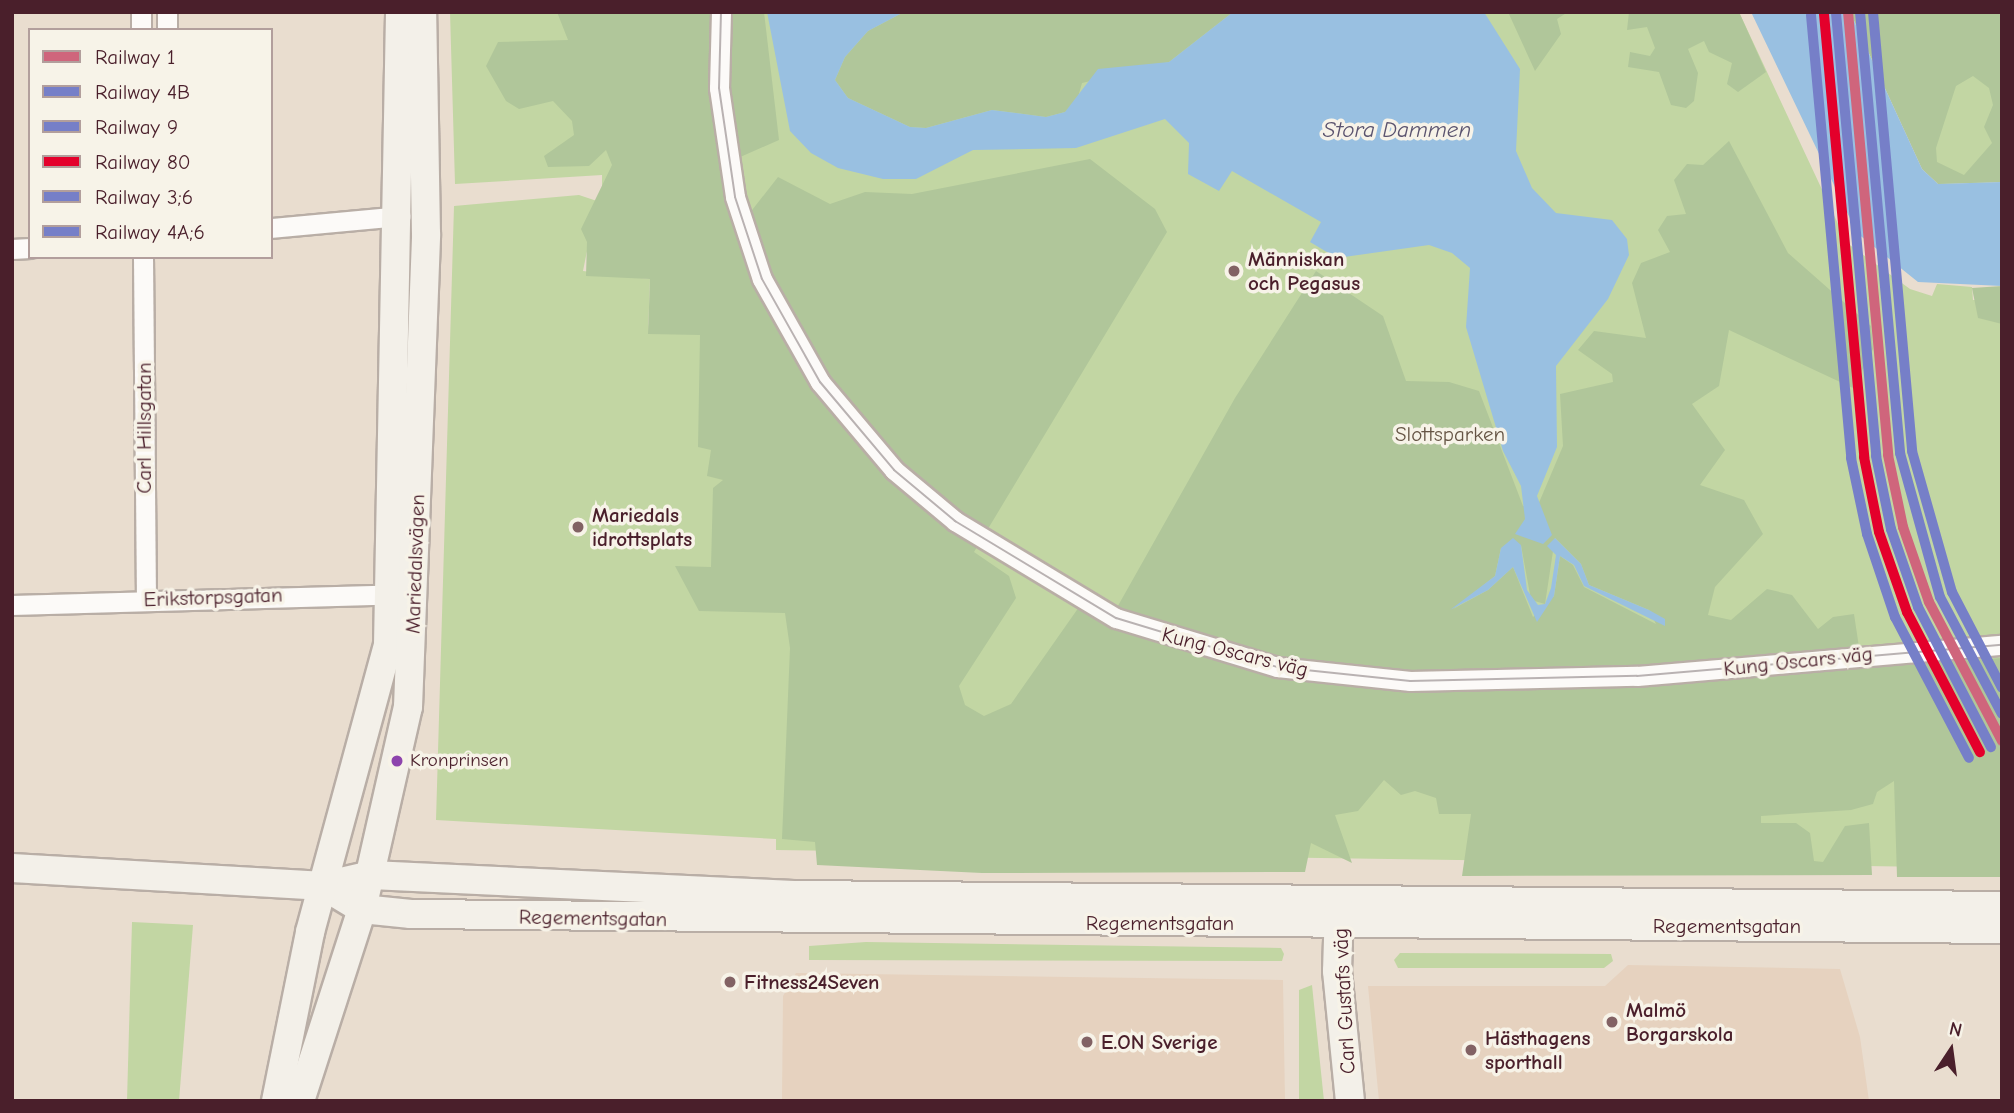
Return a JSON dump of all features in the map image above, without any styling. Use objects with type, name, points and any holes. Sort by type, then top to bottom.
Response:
[{"type":"main road","name":"Mariedalsvägen","points":[[300,1101],[362,909],[408,707],[403,594],[400,12]]},
{"type":"main road","name":"Mariedalsvägen","points":[[276,1101],[324,886],[403,594],[426,239],[422,12]]},
{"type":"main road","name":"Regementsgatan","points":[[12,868],[324,886],[371,875],[794,895],[2002,929]]},
{"type":"main road","name":"Regementsgatan","points":[[324,886],[362,909],[597,918],[2002,906]]},
{"type":"main road","name":"Carl Gustafs väg","points":[[1339,912],[1350,1101]]},
{"type":"street","name":"Kung Oscars väg","points":[[721,12],[719,88],[735,197],[762,279],[820,382],[864,439],[923,495],[990,545],[1088,604],[1196,647],[1277,667],[1410,681],[1637,676],[2002,645]]},
{"type":"street","points":[[273,228],[400,216]]},
{"type":"street","name":"Carl Hillsgatan","points":[[143,259],[146,600]]},
{"type":"street","name":"Erikstorpsgatan","points":[[12,605],[403,594]]},
{"type":"shaded area","name":"Malmö Borgarskola","points":[[1628,965],[1840,969],[1860,1037],[1869,1101],[1379,1101],[1368,986],[1605,986]]},
{"type":"shaded area","points":[[796,973],[1283,980],[1285,1101],[782,1101],[783,996]]},
{"type":"green space","name":"Slottsparken","points":[[450,12],[1739,12],[1847,243],[1910,289],[1932,296],[1937,284],[1972,287],[1973,300],[2002,300],[2002,868],[776,850],[776,839],[436,820],[454,206],[579,195],[597,201],[583,271],[650,279],[648,334],[654,272],[602,263],[602,175],[455,184]]},
{"type":"green space","points":[[557,12],[764,12],[779,140],[738,158],[749,214],[778,177],[830,204],[865,192],[912,194],[1090,159],[1155,209],[1167,232],[974,552],[1009,576],[1016,598],[959,686],[965,705],[984,716],[1011,704],[1079,607],[1110,620],[1235,398],[1316,271],[1383,316],[1406,381],[1449,382],[1479,391],[1523,506],[1538,505],[1563,446],[1560,394],[1613,382],[1612,374],[1578,350],[1594,331],[1646,338],[1632,283],[1641,263],[1670,252],[1658,230],[1667,216],[1686,214],[1674,180],[1687,164],[1703,165],[1729,141],[1788,253],[1871,326],[1873,349],[1853,388],[1729,330],[1719,386],[1692,404],[1725,450],[1700,485],[1744,500],[1763,534],[1715,587],[1708,615],[1731,620],[1767,589],[1792,595],[1818,629],[1833,617],[1854,614],[1862,667],[2002,658],[2002,877],[1897,877],[1894,781],[1877,792],[1873,804],[1851,810],[1761,816],[1761,823],[1796,823],[1810,833],[1814,861],[1823,862],[1845,826],[1869,823],[1872,875],[1462,876],[1471,814],[1439,814],[1436,798],[1415,791],[1401,795],[1384,780],[1358,811],[1335,815],[1352,863],[1311,843],[1305,872],[982,873],[817,865],[815,842],[782,839],[790,648],[785,613],[699,611],[675,566],[711,567],[713,488],[723,480],[707,476],[711,450],[698,447],[700,335],[648,334],[650,279],[586,276],[587,242],[581,229],[612,165],[606,150],[589,166],[548,167],[544,156],[574,135],[572,121],[553,101],[519,109],[506,101],[486,66],[498,42],[568,40]],"holes":[[[1555,538],[1581,564],[1589,585],[1649,610],[1656,624],[1584,587],[1573,565],[1560,556],[1554,596],[1533,617],[1513,567],[1488,590],[1453,609],[1495,576],[1501,548],[1521,545],[1531,600],[1545,604]]]},
{"type":"green space","points":[[904,12],[1233,12],[1169,62],[1082,83],[1076,104],[1065,112],[1046,117],[992,110],[926,128],[910,127],[848,98],[835,80],[845,57],[868,31]]},
{"type":"green space","points":[[1508,12],[1568,12],[1557,19],[1561,34],[1535,71]]},
{"type":"green space","points":[[1629,12],[1739,12],[1766,72],[1738,92],[1727,84],[1732,63],[1709,52],[1704,41],[1688,49],[1698,73],[1694,101],[1686,108],[1671,105],[1659,72],[1628,67],[1630,52],[1650,56],[1655,48],[1647,27],[1627,30]]},
{"type":"green space","points":[[1850,12],[2002,12],[2002,182],[1938,184]]},
{"type":"green space","points":[[1850,12],[2002,12],[2002,182],[1938,184],[1922,169]],"holes":[[[1973,76],[1989,88],[1993,105],[1984,127],[1992,143],[1964,175],[1937,162],[1936,148],[1956,86]]]},
{"type":"green space","points":[[2002,286],[2002,324],[1978,318],[1972,288]]},
{"type":"green space","points":[[132,922],[193,925],[179,1101],[127,1101]]},
{"type":"green space","points":[[866,942],[1281,948],[1284,954],[1282,961],[809,960],[809,946]]},
{"type":"green space","points":[[1400,953],[1611,954],[1613,961],[1604,968],[1398,968],[1394,960]]},
{"type":"green space","points":[[1312,985],[1324,1101],[1299,1101],[1299,990]]},
{"type":"water","name":"Stora Dammen","points":[[767,12],[904,12],[868,31],[845,57],[835,80],[848,98],[910,127],[926,128],[992,110],[1046,117],[1065,112],[1098,69],[1169,62],[1233,12],[1484,12],[1520,69],[1516,151],[1532,188],[1556,213],[1612,220],[1627,239],[1629,255],[1608,299],[1556,366],[1557,447],[1537,496],[1552,535],[1543,544],[1515,534],[1525,519],[1521,486],[1503,451],[1466,327],[1470,268],[1452,253],[1429,245],[1337,258],[1310,242],[1321,222],[1232,171],[1219,191],[1188,174],[1189,143],[1165,119],[1076,148],[973,150],[916,179],[883,179],[838,168],[811,153],[790,131]]},
{"type":"water","points":[[1751,12],[1850,12],[1922,169],[1938,184],[2002,182],[2002,286],[1918,282],[1857,233]]},
{"type":"water","points":[[1513,538],[1521,545],[1527,590],[1538,605],[1545,604],[1551,588],[1556,555],[1547,546],[1555,538],[1581,564],[1589,585],[1649,610],[1665,619],[1665,626],[1584,586],[1574,565],[1560,556],[1554,596],[1537,622],[1513,567],[1488,590],[1450,610],[1495,576],[1501,548]]},
{"type":"tram line","points":[[721,12],[719,88],[735,197],[762,279],[820,382],[894,470],[955,521],[1116,618],[1277,667],[1410,681],[1637,676],[2002,645]]},
{"type":"rail line","name":"1","points":[[1848,12],[1888,455],[1903,527],[1929,602],[2002,741]]},
{"type":"rail line","name":"9","points":[[1860,12],[1900,453],[1940,597],[2002,714]]},
{"type":"rail line","name":"3;6","points":[[1873,12],[1912,451],[1952,592],[2002,688]]},
{"type":"rail line","name":"4B","points":[[1836,13],[1876,456],[1891,529],[1918,607],[1991,747]]},
{"type":"rail line","name":"80","points":[[1824,14],[1864,457],[1879,532],[1907,612],[1980,752]]},
{"type":"rail line","name":"4A;6","points":[[1811,15],[1851,458],[1867,534],[1895,617],[1969,758]]},
{"type":"place","name":"Människan och Pegasus","points":[[1234,271]]},
{"type":"place","name":"Mariedals idrottsplats","points":[[578,527]]},
{"type":"place","name":"Kronprinsen","points":[[397,761]]},
{"type":"place","name":"Fitness24Seven","points":[[730,982]]},
{"type":"place","name":"Malmö Borgarskola","points":[[1612,1022]]},
{"type":"place","name":"E.ON Sverige","points":[[1087,1042]]},
{"type":"place","name":"Hästhagens sporthall","points":[[1471,1050]]}]
